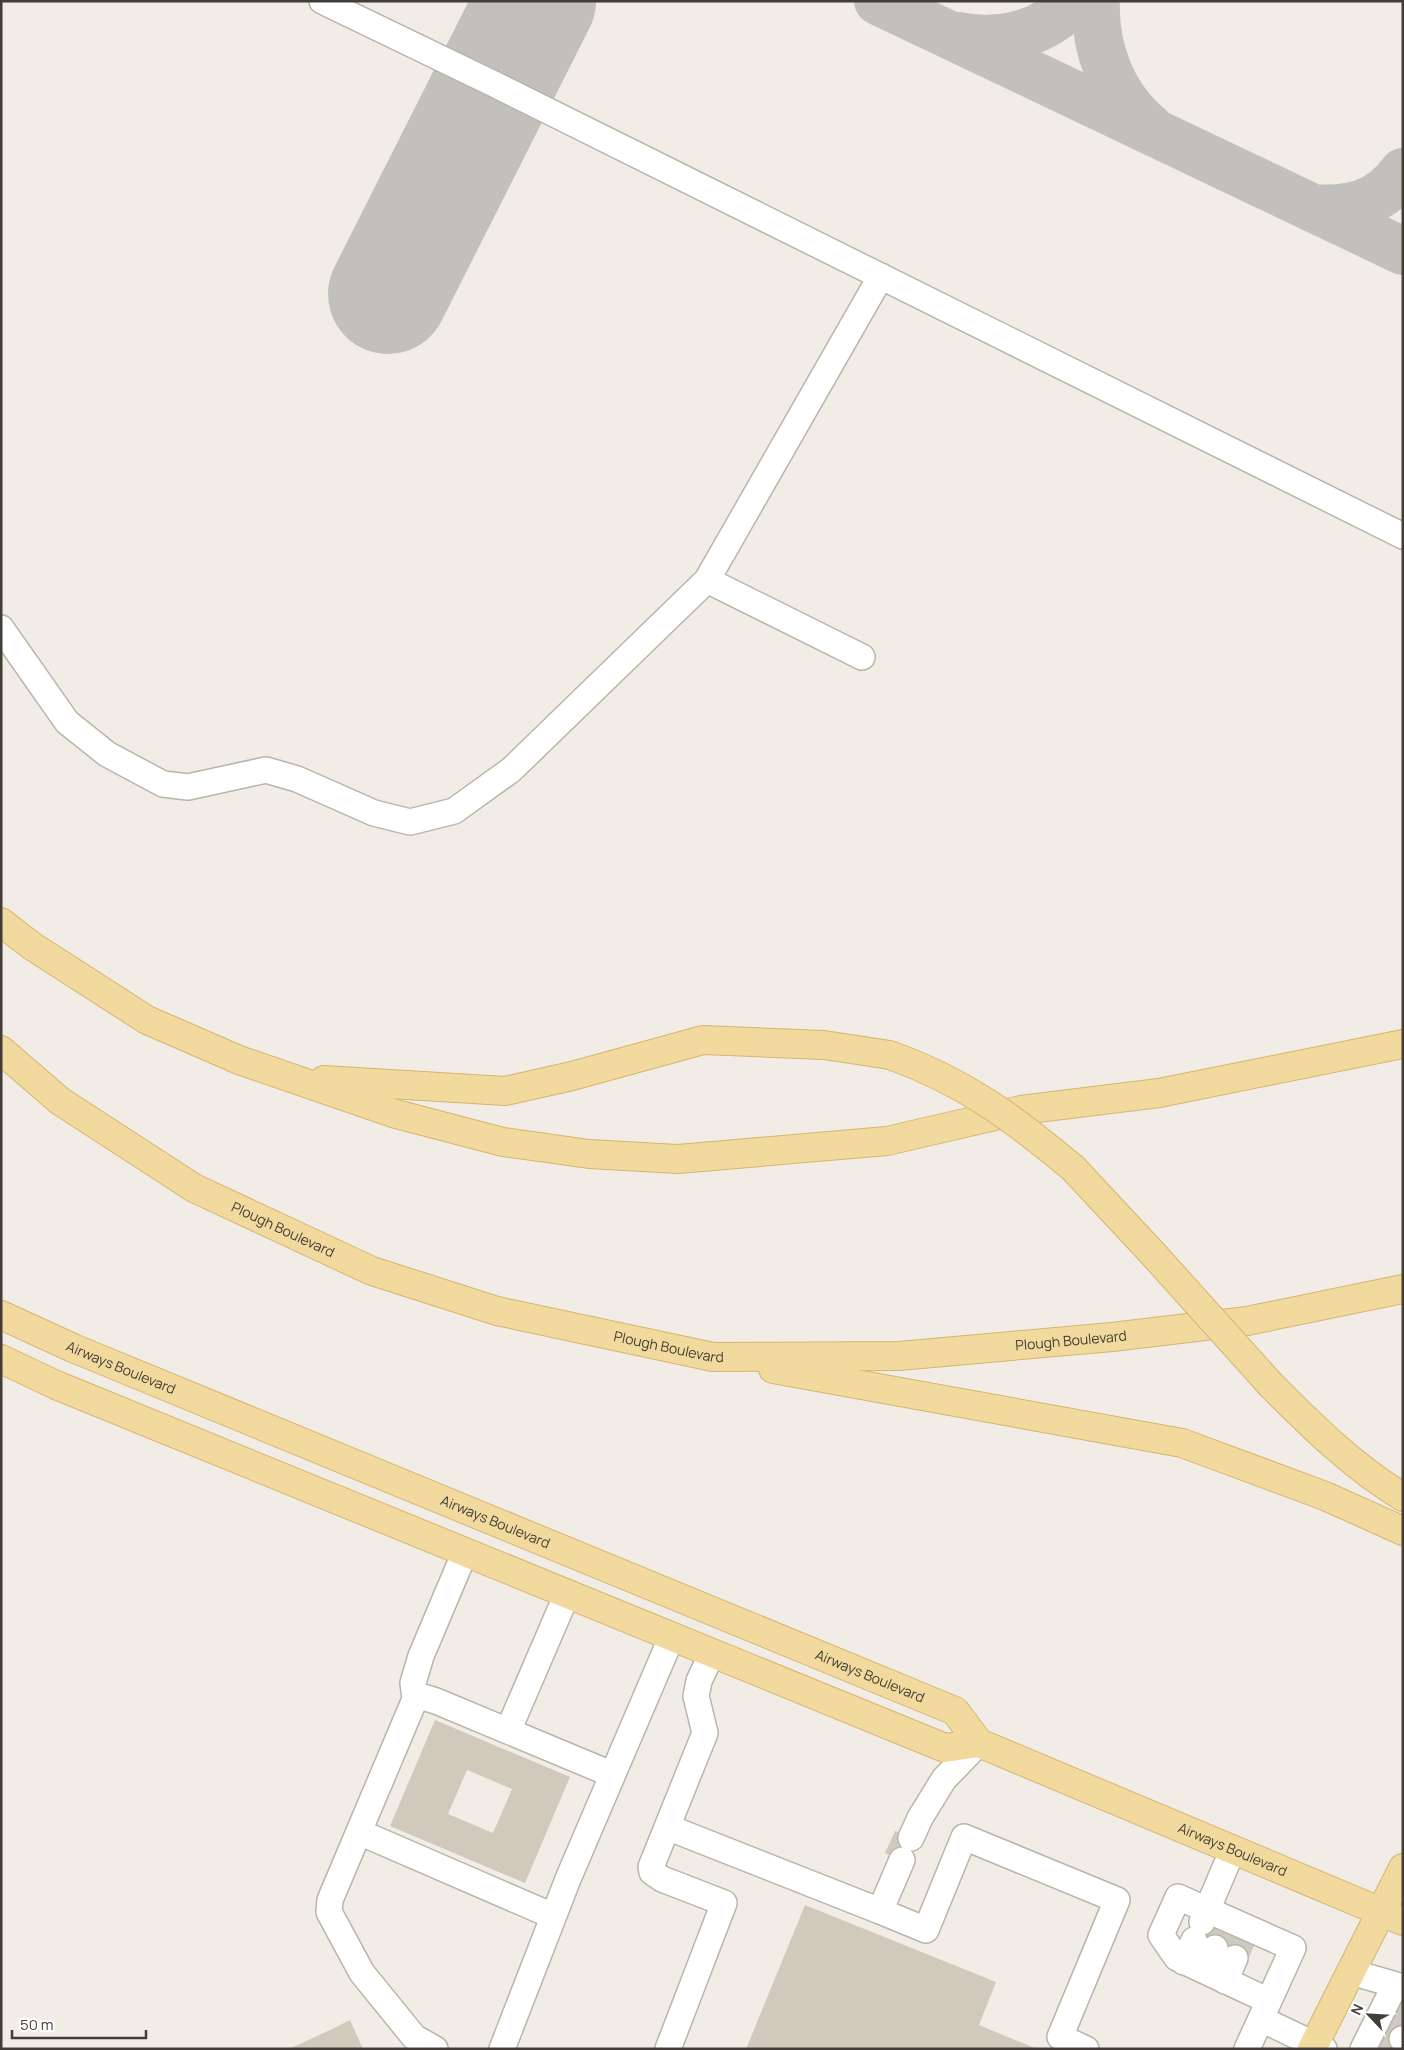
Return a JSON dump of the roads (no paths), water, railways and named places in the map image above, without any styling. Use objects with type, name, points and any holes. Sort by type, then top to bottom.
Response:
[{"type":"main road","points":[[1,922],[32,946],[147,1020],[286,1078],[396,1114],[503,1142],[589,1154],[678,1159],[887,1140],[1021,1110],[1158,1093],[1403,1044]]},
{"type":"main road","points":[[286,1078],[505,1091],[572,1076],[703,1040],[824,1045],[890,1056],[929,1070],[978,1096],[1019,1123],[1074,1168],[1271,1386],[1327,1441],[1375,1480],[1403,1497]]},
{"type":"main road","name":"Plough Boulevard","points":[[1,1050],[60,1101],[194,1188],[372,1271],[497,1311],[713,1357],[899,1356],[1112,1337],[1247,1321],[1403,1289]]},
{"type":"main road","name":"Airways Boulevard","points":[[1,1315],[82,1352],[955,1712],[979,1743],[1392,1916]]},
{"type":"main road","points":[[713,1357],[1182,1443],[1325,1496],[1403,1531]]},
{"type":"main road","points":[[1,1359],[56,1385],[946,1748],[979,1743]]},
{"type":"main road","points":[[1325,1496],[1403,1542]]},
{"type":"main road","points":[[1317,2047],[1352,1972],[1392,1916],[1403,1868]]},
{"type":"lane","points":[[322,1],[1403,536]]},
{"type":"lane","points":[[1,628],[67,722],[107,754],[163,784],[188,787],[266,770],[297,779],[374,813],[410,822],[454,811],[511,770],[707,580],[881,276]]},
{"type":"lane","points":[[707,580],[862,657]]},
{"type":"lane","points":[[435,2049],[414,2037],[362,1972],[330,1912],[330,1900],[415,1699],[413,1683],[421,1656],[465,1552]]},
{"type":"lane","points":[[508,1731],[567,1594]]},
{"type":"lane","points":[[502,2049],[611,1774],[672,1636]]},
{"type":"lane","points":[[668,2049],[724,1903],[662,1879],[652,1872],[653,1860],[705,1733],[696,1696],[699,1681],[712,1653]]},
{"type":"lane","points":[[415,1699],[424,1698],[436,1701],[611,1774]]},
{"type":"lane","points":[[911,1838],[920,1818],[944,1779],[979,1743]]},
{"type":"lane","points":[[667,1827],[926,1930],[964,1837],[1117,1900],[1060,2037],[1086,2049]]},
{"type":"lane","points":[[359,1832],[554,1916]]},
{"type":"lane","points":[[1233,1849],[1217,1943],[1265,2010],[1317,2047]]},
{"type":"lane","points":[[880,1911],[902,1860]]},
{"type":"lane","points":[[1217,1943],[1293,1948],[1247,2049]]},
{"type":"lane","points":[[1352,1972],[1399,1987],[1385,2032]]},
{"type":"tunnel","points":[[1215,1948],[1222,1931]]},
{"type":"tunnel","points":[[1235,1958],[1243,1940]]},
{"type":"tunnel","points":[[1392,2014],[1403,2016]]},
{"type":"tunnel","points":[[1381,2035],[1402,2039]]}]
